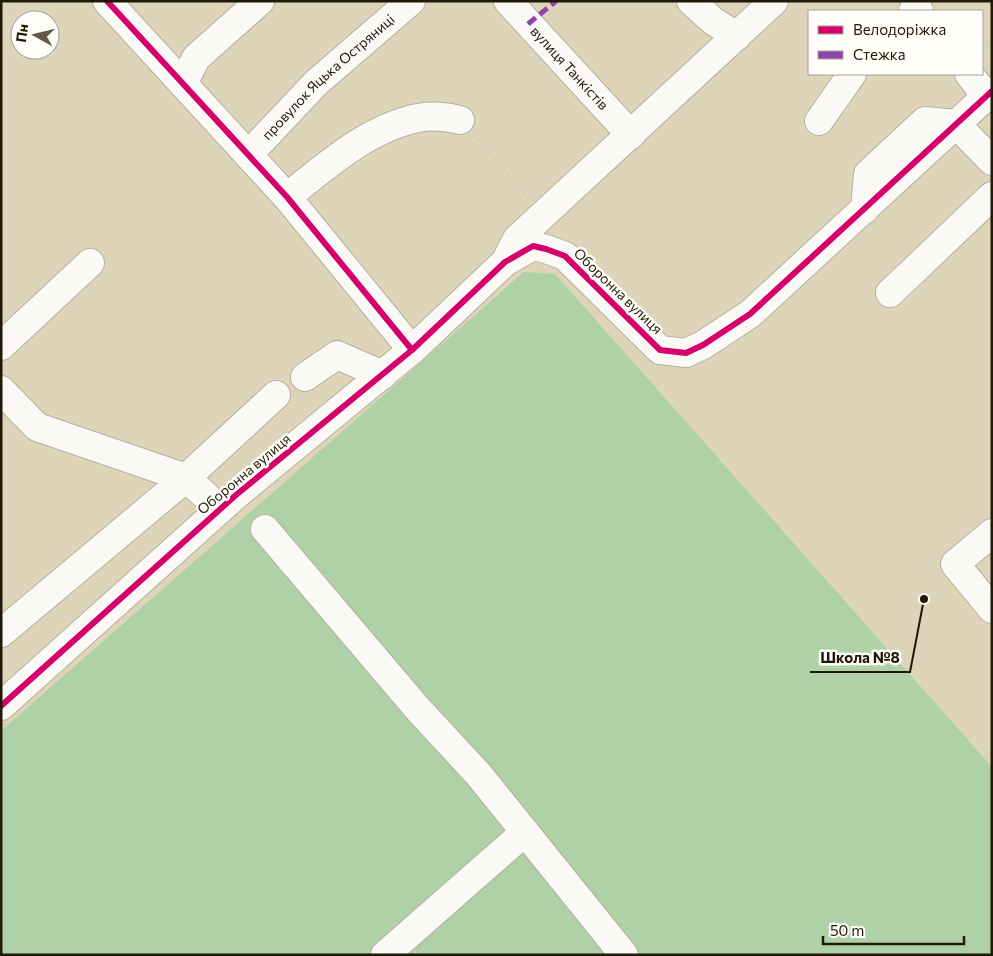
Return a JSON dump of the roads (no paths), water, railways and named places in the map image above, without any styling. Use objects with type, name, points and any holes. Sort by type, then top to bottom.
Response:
[{"type":"street","points":[[108,1],[287,197],[412,350]]},
{"type":"street","points":[[183,84],[196,58],[260,1]]},
{"type":"street","name":"провулок Яцька Остряниці","points":[[248,155],[316,84],[411,1]]},
{"type":"street","name":"вулиця Танкістів","points":[[508,1],[631,135]]},
{"type":"street","points":[[691,1],[713,21],[737,36]]},
{"type":"street","points":[[505,262],[517,239],[774,1]]},
{"type":"street","points":[[819,121],[851,75]]},
{"type":"street","points":[[970,75],[989,94]]},
{"type":"street","name":"Оборонна вулиця","points":[[1,706],[219,510],[412,350],[505,262],[533,246],[565,256],[660,350],[686,353],[703,345],[750,314],[989,94]]},
{"type":"street","points":[[287,197],[324,167],[373,134],[420,117],[460,120]]},
{"type":"street","points":[[956,124],[992,161]]},
{"type":"street","points":[[890,292],[992,196]]},
{"type":"street","points":[[1,346],[90,263]]},
{"type":"street","points":[[305,378],[337,355],[383,375]]},
{"type":"street","points":[[1,390],[37,427],[186,478],[219,510]]},
{"type":"street","points":[[1,633],[186,478],[276,395]]},
{"type":"street","points":[[265,529],[417,708],[479,776],[624,955]]},
{"type":"street","points":[[992,533],[955,564],[992,609]]},
{"type":"street","points":[[385,955],[525,832]]},
{"type":"place","name":"Школа №8","points":[[924,599]]}]
